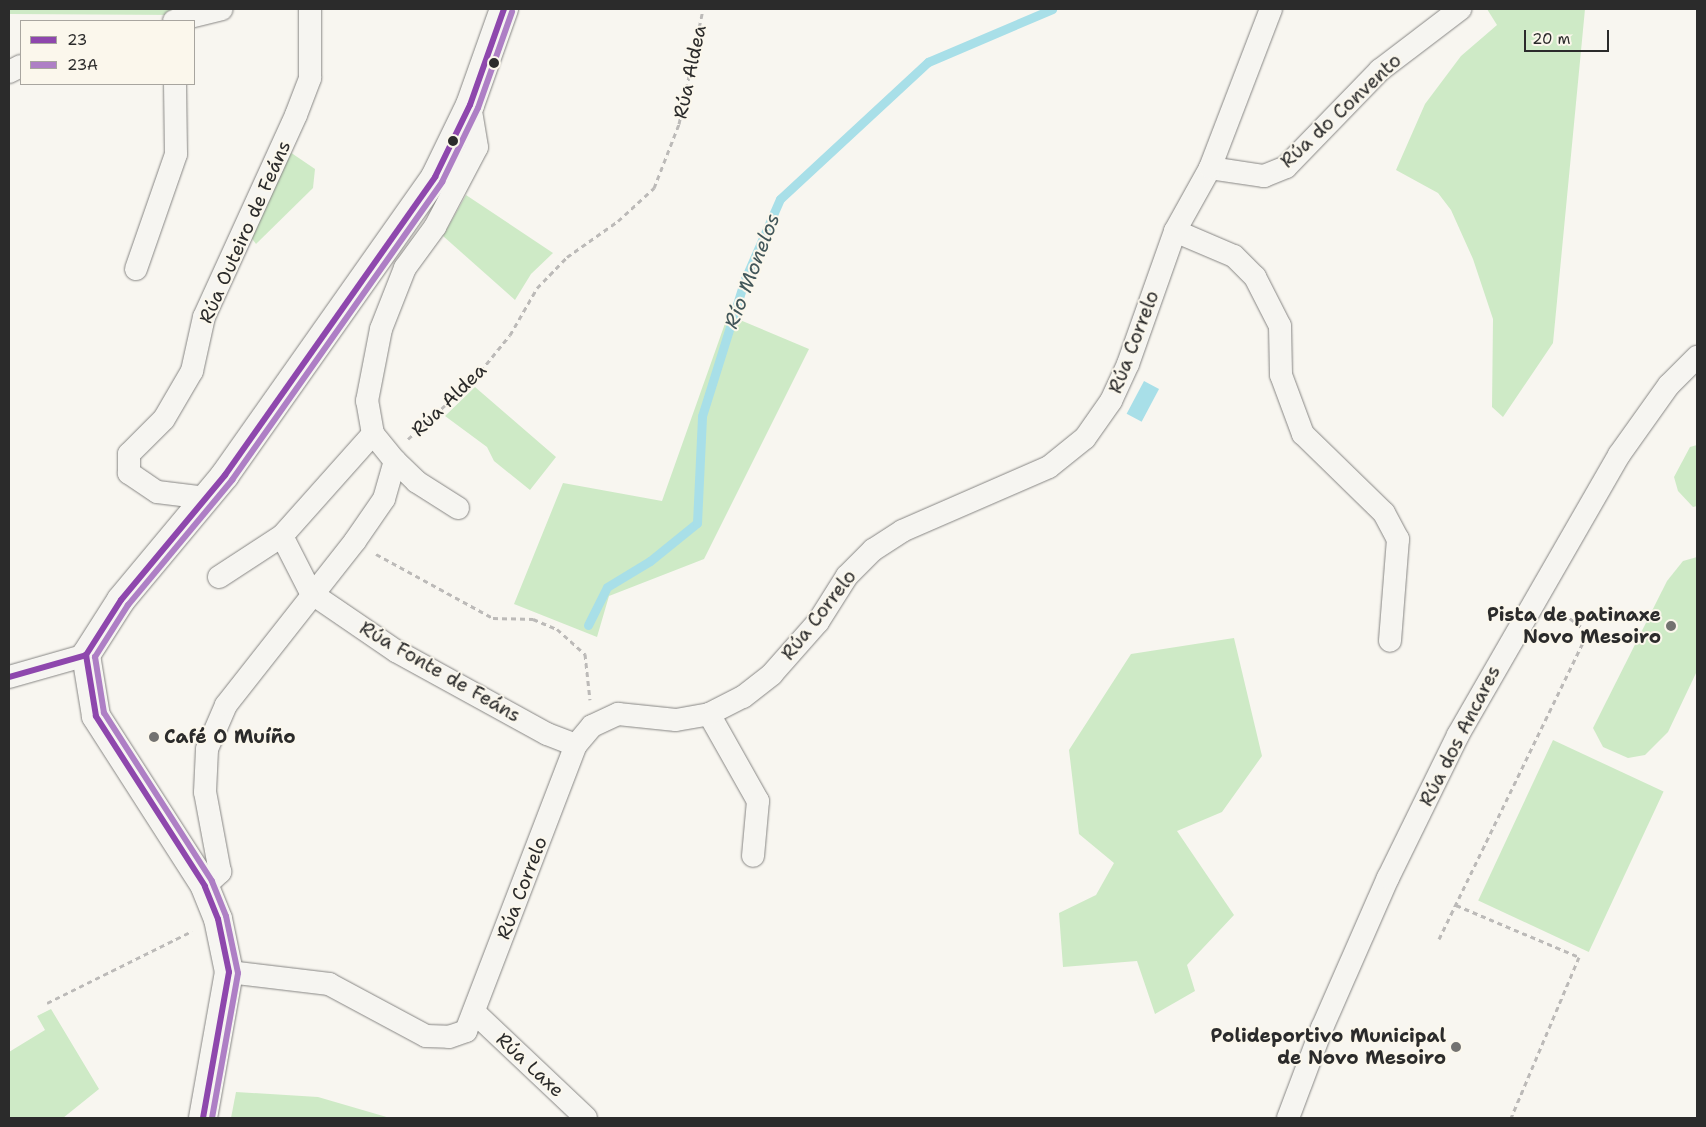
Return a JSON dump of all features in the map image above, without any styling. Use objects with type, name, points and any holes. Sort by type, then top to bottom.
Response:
[{"type":"street","points":[[179,20],[222,9]]},
{"type":"street","name":"Rúa Outeiro de Feáns","points":[[206,498],[157,492],[129,473],[129,454],[164,419],[192,371],[204,316],[296,115],[310,78],[310,9]]},
{"type":"street","points":[[9,677],[86,655],[121,600],[206,498],[435,177],[470,105],[504,9]]},
{"type":"street","name":"Rúa Correlo","points":[[228,972],[328,984],[426,1036],[449,1037],[466,1031],[576,745],[592,726],[618,714],[676,720],[709,714],[743,697],[772,674],[818,622],[847,576],[873,550],[902,531],[1048,467],[1085,438],[1111,401],[1128,364],[1174,232],[1210,168],[1270,9]]},
{"type":"street","name":"Rúa do Convento","points":[[1210,168],[1264,176],[1286,167],[1380,70],[1460,9]]},
{"type":"street","points":[[136,269],[176,154],[175,85]]},
{"type":"street","points":[[458,508],[417,482],[395,460],[373,434],[367,401],[381,330],[405,268],[435,227],[477,147],[470,105]]},
{"type":"street","points":[[1174,232],[1234,256],[1255,277],[1280,326],[1281,375],[1304,434],[1384,512],[1398,539],[1390,641]]},
{"type":"street","name":"Rúa dos Ancares","points":[[1288,1118],[1322,1028],[1388,878],[1458,735],[1536,593],[1619,455],[1669,385],[1697,357]]},
{"type":"street","points":[[219,577],[282,536],[373,434]]},
{"type":"street","points":[[205,886],[220,872],[205,792],[207,750],[226,704],[311,593],[355,541],[384,499],[395,460]]},
{"type":"street","name":"Rúa Fonte de Feáns","points":[[282,536],[311,593],[396,651],[547,734],[576,745]]},
{"type":"street","points":[[86,655],[96,716],[205,886],[218,919],[228,972],[202,1118]]},
{"type":"street","points":[[709,714],[758,801],[753,856]]},
{"type":"street","name":"Rúa Laxe","points":[[474,1012],[586,1118]]},
{"type":"path","name":"Rúa Aldea","points":[[395,460],[410,436],[475,378],[510,335],[537,288],[566,258],[618,221],[654,188],[679,124],[703,9]]},
{"type":"path","points":[[355,541],[452,600],[492,618],[533,619],[557,629],[586,654],[592,726]]},
{"type":"path","points":[[1439,939],[1588,632],[1536,593]]},
{"type":"path","points":[[1456,905],[1579,957],[1510,1118]]},
{"type":"path","points":[[46,1003],[218,919]]},
{"type":"green space","points":[[9,9],[181,9],[180,15],[9,14]]},
{"type":"green space","points":[[1487,9],[1585,9],[1553,343],[1503,417],[1492,407],[1493,319],[1473,259],[1451,210],[1438,193],[1396,170],[1425,104],[1461,56],[1497,25]]},
{"type":"green space","points":[[287,150],[315,169],[313,188],[256,244],[250,236]]},
{"type":"green space","points":[[466,195],[553,253],[531,274],[515,300],[443,236]]},
{"type":"green space","points":[[728,315],[809,349],[704,559],[609,596],[597,637],[514,604],[563,483],[662,501]]},
{"type":"green space","points":[[475,387],[556,457],[530,490],[494,461],[487,447],[445,416]]},
{"type":"green space","points":[[1697,445],[1697,506],[1693,507],[1678,491],[1674,477],[1690,447]]},
{"type":"green space","name":"Pista de patinaxe Novo Mesoiro","points":[[1697,557],[1697,671],[1668,732],[1645,755],[1628,758],[1603,747],[1593,728],[1667,581],[1683,561]]},
{"type":"green space","points":[[1234,638],[1262,756],[1222,812],[1177,831],[1234,915],[1187,965],[1195,991],[1155,1014],[1137,961],[1063,967],[1059,913],[1096,895],[1114,863],[1079,834],[1069,750],[1131,654]]},
{"type":"green space","points":[[1553,740],[1664,792],[1589,952],[1478,900]]},
{"type":"green space","points":[[51,1009],[99,1089],[63,1118],[9,1118],[9,1052],[45,1030],[37,1016]]},
{"type":"green space","points":[[236,1092],[318,1097],[390,1118],[231,1118]]},
{"type":"water","points":[[1144,381],[1159,389],[1142,422],[1127,414]]},
{"type":"waterway","name":"Río Monelos","points":[[588,625],[607,587],[650,561],[697,523],[702,416],[745,279],[780,199],[928,62],[1052,9]]},
{"type":"transit line","name":"23","points":[[203,1118],[229,972],[218,919],[205,886],[96,716],[86,655],[121,600],[225,475],[435,177],[470,105],[504,9]]},
{"type":"transit line","name":"23A","points":[[212,1118],[238,973],[226,916],[212,881],[104,713],[95,657],[128,605],[232,480],[442,182],[478,108],[512,12]]},
{"type":"transit line","name":"23","points":[[9,677],[86,655]]},
{"type":"place","name":"Pista de patinaxe Novo Mesoiro","points":[[1671,626]]},
{"type":"place","name":"Café O Muíño","points":[[154,737]]},
{"type":"place","name":"Polideportivo Municipal de Novo Mesoiro","points":[[1456,1047]]}]
